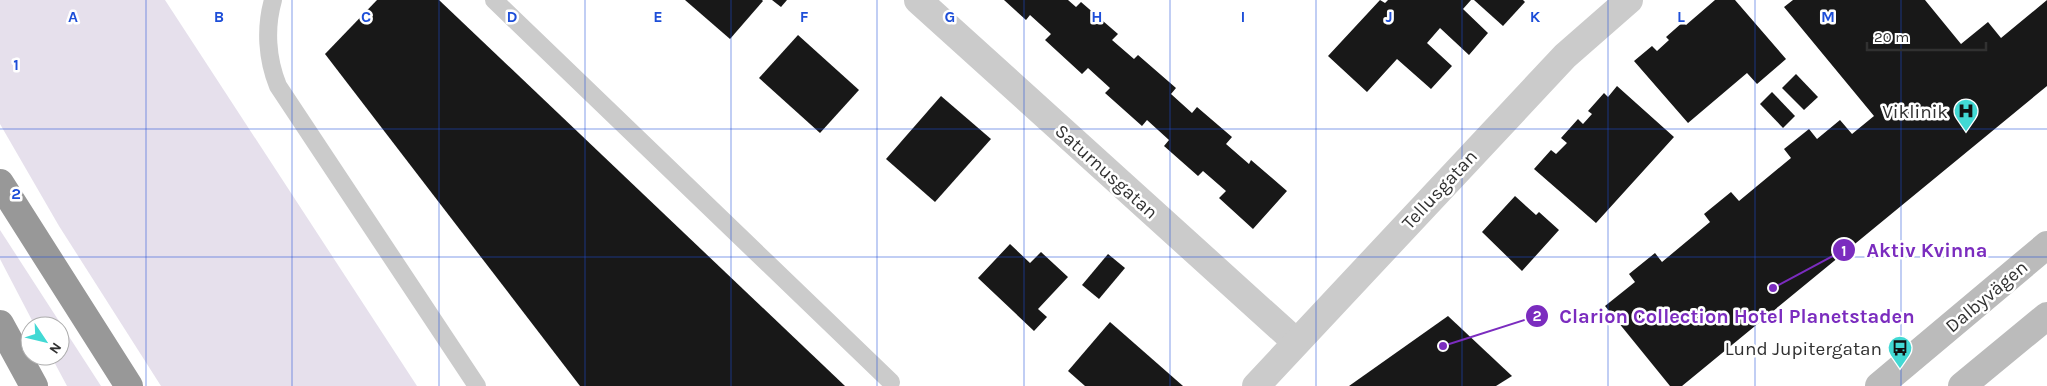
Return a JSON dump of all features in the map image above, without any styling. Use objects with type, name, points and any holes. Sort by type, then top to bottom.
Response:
[{"type":"highway","points":[[0,183],[129,386]]},
{"type":"highway","points":[[0,324],[34,386]]},
{"type":"main road","name":"Dalbyvägen","points":[[1879,386],[2047,245]]},
{"type":"main road","points":[[1962,386],[2047,316]]},
{"type":"street","name":"Saturnusgatan","points":[[918,0],[1296,342]]},
{"type":"street","name":"Tellusgatan","points":[[1256,386],[1565,56],[1629,0]]},
{"type":"lane","points":[[273,0],[269,14],[269,43],[273,74],[278,86],[477,386]]},
{"type":"lane","points":[[494,0],[890,382]]},
{"type":"shaded area","points":[[0,0],[165,0],[417,386],[161,386],[59,226],[0,124]]},
{"type":"shaded area","points":[[0,230],[56,316],[30,316],[0,259]]},
{"type":"shaded area","points":[[70,338],[101,386],[67,386],[56,366],[70,366]]},
{"type":"building","points":[[377,0],[439,0],[845,386],[580,386],[325,54]]},
{"type":"building","points":[[685,0],[762,0],[763,1],[730,39]]},
{"type":"building","points":[[772,0],[787,0],[781,7]]},
{"type":"building","points":[[1004,0],[1068,0],[1076,7],[1081,2],[1118,34],[1112,40],[1134,59],[1138,55],[1176,88],[1171,94],[1192,113],[1197,107],[1232,137],[1226,144],[1249,164],[1251,160],[1287,191],[1253,229],[1219,198],[1226,191],[1203,171],[1198,176],[1164,146],[1169,140],[1147,120],[1142,126],[1105,93],[1110,88],[1088,68],[1082,74],[1045,40],[1051,34],[1030,15],[1026,20]]},
{"type":"building","points":[[1380,0],[1385,3],[1388,0],[1471,0],[1463,9],[1488,33],[1469,55],[1440,28],[1427,43],[1452,66],[1431,89],[1397,59],[1367,92],[1328,56]]},
{"type":"building","points":[[1474,0],[1523,0],[1525,2],[1503,26]]},
{"type":"building","points":[[1715,0],[1735,0],[1786,59],[1757,84],[1747,73],[1688,123],[1634,61],[1652,46],[1657,51],[1669,40],[1666,37],[1683,22],[1686,25]]},
{"type":"building","points":[[1793,0],[1925,0],[1961,44],[1988,22],[2001,38],[2047,0],[2047,86],[1682,386],[1670,386],[1605,306],[1635,282],[1629,274],[1655,253],[1662,262],[1710,222],[1704,214],[1731,192],[1739,201],[1791,158],[1784,149],[1809,129],[1817,139],[1840,120],[1852,134],[1874,116],[1784,7]]},
{"type":"building","points":[[798,35],[859,90],[820,133],[759,78]]},
{"type":"building","points":[[1796,74],[1818,97],[1804,110],[1782,88]]},
{"type":"building","points":[[1617,86],[1674,137],[1596,223],[1534,169],[1551,150],[1556,154],[1567,143],[1561,138],[1578,119],[1583,124],[1592,114],[1588,111],[1604,93],[1608,97]]},
{"type":"building","points":[[1772,92],[1795,116],[1783,128],[1760,104]]},
{"type":"building","points":[[941,96],[991,139],[935,202],[886,159]]},
{"type":"building","points":[[1515,196],[1536,215],[1539,212],[1559,230],[1522,271],[1482,232]]},
{"type":"building","points":[[1010,244],[1030,263],[1041,252],[1068,277],[1038,309],[1047,317],[1034,331],[978,278]]},
{"type":"building","points":[[1108,254],[1125,268],[1099,299],[1082,285]]},
{"type":"building","points":[[1448,316],[1512,376],[1496,386],[1349,386]]},
{"type":"building","points":[[1110,322],[1183,386],[1085,386],[1068,371]]},
{"type":"place","name":"Viklinik","points":[[1966,132]]},
{"type":"place","name":"Aktiv Kvinna","points":[[1773,288]]},
{"type":"place","name":"Clarion Collection Hotel Planetstaden","points":[[1443,346]]},
{"type":"place","name":"Lund Jupitergatan","points":[[1900,369]]}]
